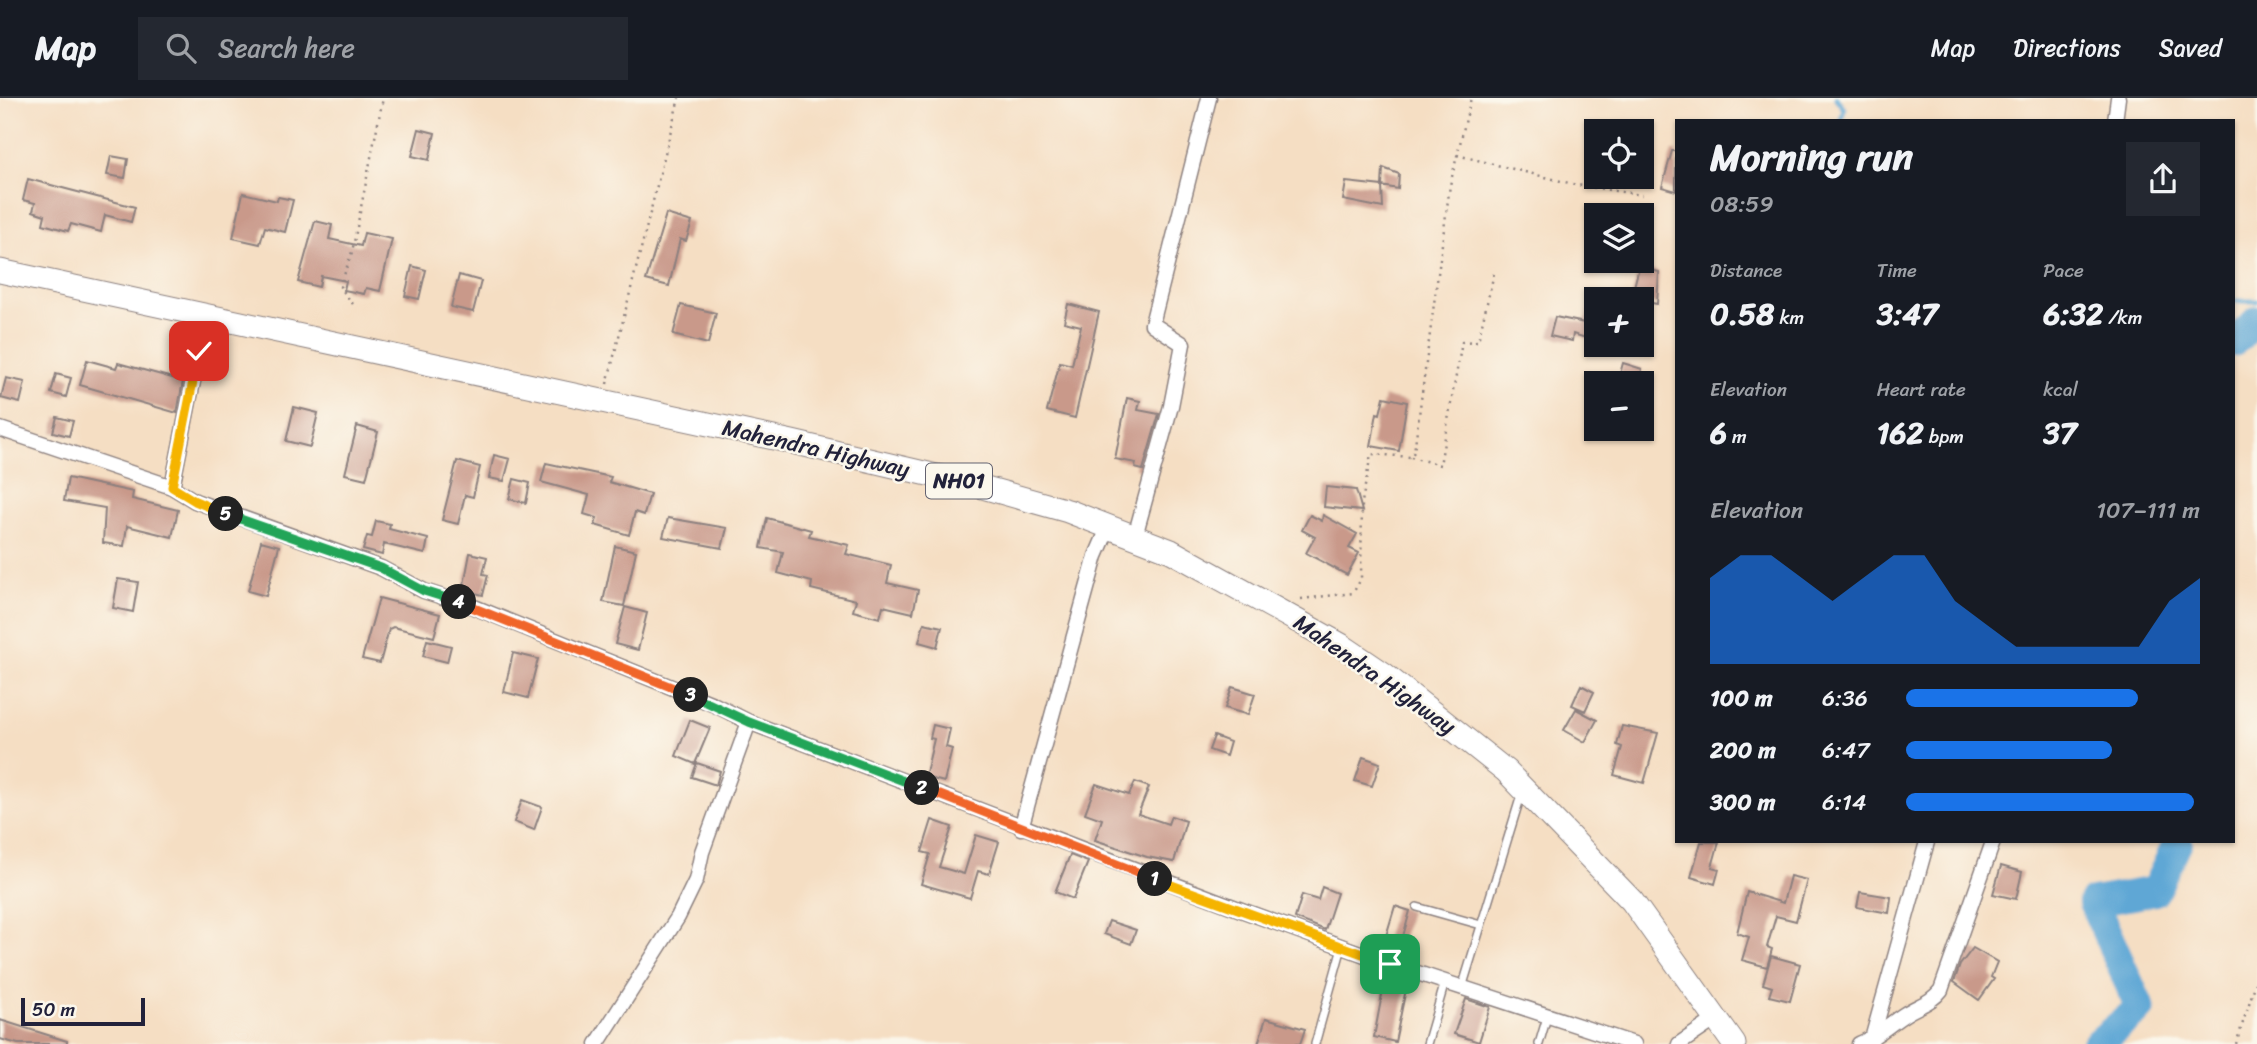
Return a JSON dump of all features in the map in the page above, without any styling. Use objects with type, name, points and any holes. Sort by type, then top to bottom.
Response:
[{"type":"highway","name":"Mahendra Highway","points":[[0,271],[603,401],[979,486],[1109,527],[1171,551],[1341,645],[1469,739],[1523,788],[1632,901],[1734,1044]]},
{"type":"street","points":[[1135,537],[1171,406],[1183,344],[1152,324],[1209,98]]},
{"type":"street","points":[[2115,119],[2118,98]]},
{"type":"street","points":[[172,487],[199,351],[211,316]]},
{"type":"street","points":[[0,429],[172,487],[195,501],[381,568],[424,591],[474,607],[676,688],[749,722],[1021,828],[1342,947],[1634,1044]]},
{"type":"street","points":[[1021,828],[1096,556],[1109,527]]},
{"type":"street","points":[[597,1044],[678,918],[690,893],[749,722]]},
{"type":"street","points":[[1865,1042],[1927,843]]},
{"type":"street","points":[[1865,1042],[1907,1012],[1932,1001],[1941,990],[1993,843]]},
{"type":"street","points":[[1679,1044],[1716,1019]]},
{"type":"lane","points":[[1462,988],[1523,788]]},
{"type":"lane","points":[[1418,907],[1481,925]]},
{"type":"lane","points":[[1315,1044],[1342,947]]},
{"type":"lane","points":[[1427,1044],[1445,982]]},
{"type":"lane","points":[[1539,1044],[1547,1017]]},
{"type":"path","points":[[353,304],[340,287],[352,252],[383,98]]},
{"type":"path","points":[[603,401],[679,98]]},
{"type":"path","points":[[1411,457],[1414,452],[1448,199],[1471,98]]},
{"type":"path","points":[[1457,155],[1577,185],[1642,195]]},
{"type":"path","points":[[1301,599],[1353,593],[1361,579],[1362,502],[1371,454],[1411,457],[1440,465],[1462,342],[1478,341],[1495,269]]},
{"type":"path","points":[[2236,1044],[2257,979]]},
{"type":"building","points":[[419,129],[435,133],[429,160],[412,156]]},
{"type":"building","points":[[1672,151],[1675,151],[1675,191],[1662,187]]},
{"type":"building","points":[[111,156],[128,159],[125,178],[107,175]]},
{"type":"building","points":[[1383,168],[1399,174],[1398,189],[1382,186]]},
{"type":"building","points":[[28,179],[135,207],[131,222],[105,215],[101,232],[71,224],[68,231],[43,224],[45,215],[33,211],[35,203],[23,200]]},
{"type":"building","points":[[1346,182],[1382,186],[1383,208],[1343,200]]},
{"type":"building","points":[[243,193],[277,201],[278,197],[293,200],[285,232],[265,227],[260,244],[233,238]]},
{"type":"building","points":[[666,214],[692,222],[686,241],[680,239],[669,286],[646,280]]},
{"type":"building","points":[[315,221],[332,225],[329,239],[361,246],[364,233],[392,239],[380,291],[366,288],[364,294],[344,290],[346,281],[321,276],[319,287],[298,282]]},
{"type":"building","points":[[412,266],[426,270],[419,299],[405,296]]},
{"type":"building","points":[[1659,272],[1657,304],[1654,303],[1654,287],[1634,287],[1638,273]]},
{"type":"building","points":[[459,275],[481,281],[473,312],[451,307]]},
{"type":"building","points":[[1068,304],[1099,312],[1075,418],[1047,411],[1060,362],[1072,365],[1081,326],[1064,322]]},
{"type":"building","points":[[681,305],[716,313],[708,344],[673,335]]},
{"type":"building","points":[[1555,317],[1584,323],[1584,337],[1573,334],[1572,341],[1550,336]]},
{"type":"building","points":[[87,360],[116,368],[118,363],[183,381],[177,413],[80,385]]},
{"type":"building","points":[[1623,363],[1642,369],[1641,371],[1621,371]]},
{"type":"building","points":[[56,374],[71,378],[66,397],[51,393]]},
{"type":"building","points":[[6,378],[25,382],[20,403],[1,398]]},
{"type":"building","points":[[1384,397],[1407,402],[1399,451],[1371,446],[1377,413],[1380,414]]},
{"type":"building","points":[[1127,398],[1140,401],[1138,410],[1159,414],[1143,470],[1135,468],[1136,463],[1115,459]]},
{"type":"building","points":[[294,407],[318,413],[310,447],[286,441]]},
{"type":"building","points":[[57,417],[73,421],[69,436],[53,432]]},
{"type":"building","points":[[357,426],[378,432],[366,479],[345,474]]},
{"type":"building","points":[[494,455],[510,459],[504,481],[489,478]]},
{"type":"building","points":[[457,461],[480,467],[473,497],[465,495],[458,524],[442,520]]},
{"type":"building","points":[[546,463],[611,477],[609,482],[650,494],[644,515],[635,512],[629,535],[595,525],[597,518],[584,514],[589,495],[541,482]]},
{"type":"building","points":[[68,478],[133,492],[132,499],[178,510],[172,537],[127,526],[124,546],[103,543],[105,508],[64,501]]},
{"type":"building","points":[[514,479],[530,483],[526,503],[509,499]]},
{"type":"building","points":[[1326,487],[1356,490],[1362,511],[1324,507]]},
{"type":"building","points":[[1310,515],[1322,521],[1323,515],[1357,534],[1349,548],[1359,553],[1347,575],[1306,553],[1315,537],[1302,530]]},
{"type":"building","points":[[668,518],[727,528],[722,548],[663,537]]},
{"type":"building","points":[[767,518],[811,530],[809,536],[849,545],[846,554],[891,565],[887,583],[918,590],[913,613],[883,606],[880,618],[853,611],[856,600],[811,589],[812,582],[778,573],[783,552],[761,548]]},
{"type":"building","points":[[376,521],[390,524],[389,529],[428,539],[425,554],[384,544],[382,555],[363,550],[367,536],[372,537]]},
{"type":"building","points":[[261,541],[279,546],[266,596],[248,591]]},
{"type":"building","points":[[615,546],[636,551],[624,606],[603,602]]},
{"type":"building","points":[[470,553],[487,557],[483,574],[488,575],[483,595],[463,590]]},
{"type":"building","points":[[118,579],[138,582],[133,612],[113,608]]},
{"type":"building","points":[[379,598],[440,614],[434,637],[393,627],[389,629],[380,663],[362,659]]},
{"type":"building","points":[[625,607],[647,613],[638,650],[615,644]]},
{"type":"building","points":[[924,623],[942,627],[937,647],[919,642]]},
{"type":"building","points":[[427,640],[451,646],[447,662],[423,656]]},
{"type":"building","points":[[513,653],[538,659],[528,698],[504,692]]},
{"type":"building","points":[[1581,685],[1594,692],[1585,711],[1572,705]]},
{"type":"building","points":[[1232,687],[1255,694],[1248,715],[1225,708]]},
{"type":"building","points":[[1576,709],[1597,720],[1585,742],[1564,730]]},
{"type":"building","points":[[690,720],[710,728],[695,764],[676,756]]},
{"type":"building","points":[[933,725],[950,729],[946,747],[952,749],[944,782],[925,777],[934,739],[930,738]]},
{"type":"building","points":[[1622,726],[1658,733],[1644,783],[1614,775],[1622,747],[1617,745]]},
{"type":"building","points":[[1214,736],[1230,742],[1226,756],[1209,750]]},
{"type":"building","points":[[1363,757],[1380,763],[1372,786],[1355,781]]},
{"type":"building","points":[[697,763],[720,771],[716,785],[692,777]]},
{"type":"building","points":[[1135,782],[1149,787],[1138,814],[1168,824],[1171,816],[1186,821],[1174,862],[1147,857],[1095,840],[1102,819],[1085,813],[1096,784],[1129,795]]},
{"type":"building","points":[[522,800],[542,807],[534,830],[514,822]]},
{"type":"building","points":[[932,820],[952,827],[939,867],[964,874],[976,835],[999,842],[989,874],[978,871],[970,898],[921,884],[930,854],[922,852]]},
{"type":"building","points":[[1701,843],[1719,843],[1712,867],[1719,869],[1715,884],[1691,877]]},
{"type":"building","points":[[1070,855],[1088,862],[1073,899],[1055,892]]},
{"type":"building","points":[[2001,866],[2022,872],[2016,899],[1993,894]]},
{"type":"building","points":[[1790,876],[1807,880],[1796,921],[1776,916],[1767,947],[1772,949],[1767,967],[1742,960],[1749,937],[1737,933],[1747,892],[1783,903]]},
{"type":"building","points":[[1322,887],[1337,893],[1325,930],[1295,918],[1302,895],[1318,900]]},
{"type":"building","points":[[1860,892],[1891,897],[1889,913],[1857,907]]},
{"type":"building","points":[[1395,906],[1410,911],[1399,951],[1383,946]]},
{"type":"building","points":[[1109,921],[1136,930],[1131,944],[1104,934]]},
{"type":"building","points":[[1973,948],[1997,962],[1991,977],[1994,979],[1979,1000],[1954,982],[1960,965]]},
{"type":"building","points":[[1771,956],[1800,964],[1790,1001],[1769,996],[1772,987],[1763,984]]},
{"type":"building","points":[[1384,984],[1406,989],[1395,1042],[1374,1037]]},
{"type":"building","points":[[1466,999],[1490,1007],[1479,1042],[1454,1034]]},
{"type":"building","points":[[1266,1018],[1305,1029],[1300,1044],[1258,1044]]},
{"type":"building","points":[[0,1020],[67,1041],[67,1044],[18,1044],[0,1039]]},
{"type":"waterway","points":[[1836,98],[1844,109],[1842,119]]},
{"type":"waterway","points":[[2235,301],[2257,301]]},
{"type":"waterway","points":[[2235,340],[2257,321]]},
{"type":"waterway","points":[[2097,1044],[2140,1008],[2093,902],[2155,891],[2178,843]]},
{"type":"route","points":[[199,351],[172,487],[195,501],[381,568],[424,591],[474,607],[676,688],[749,722],[1070,847],[1390,964]]}]
